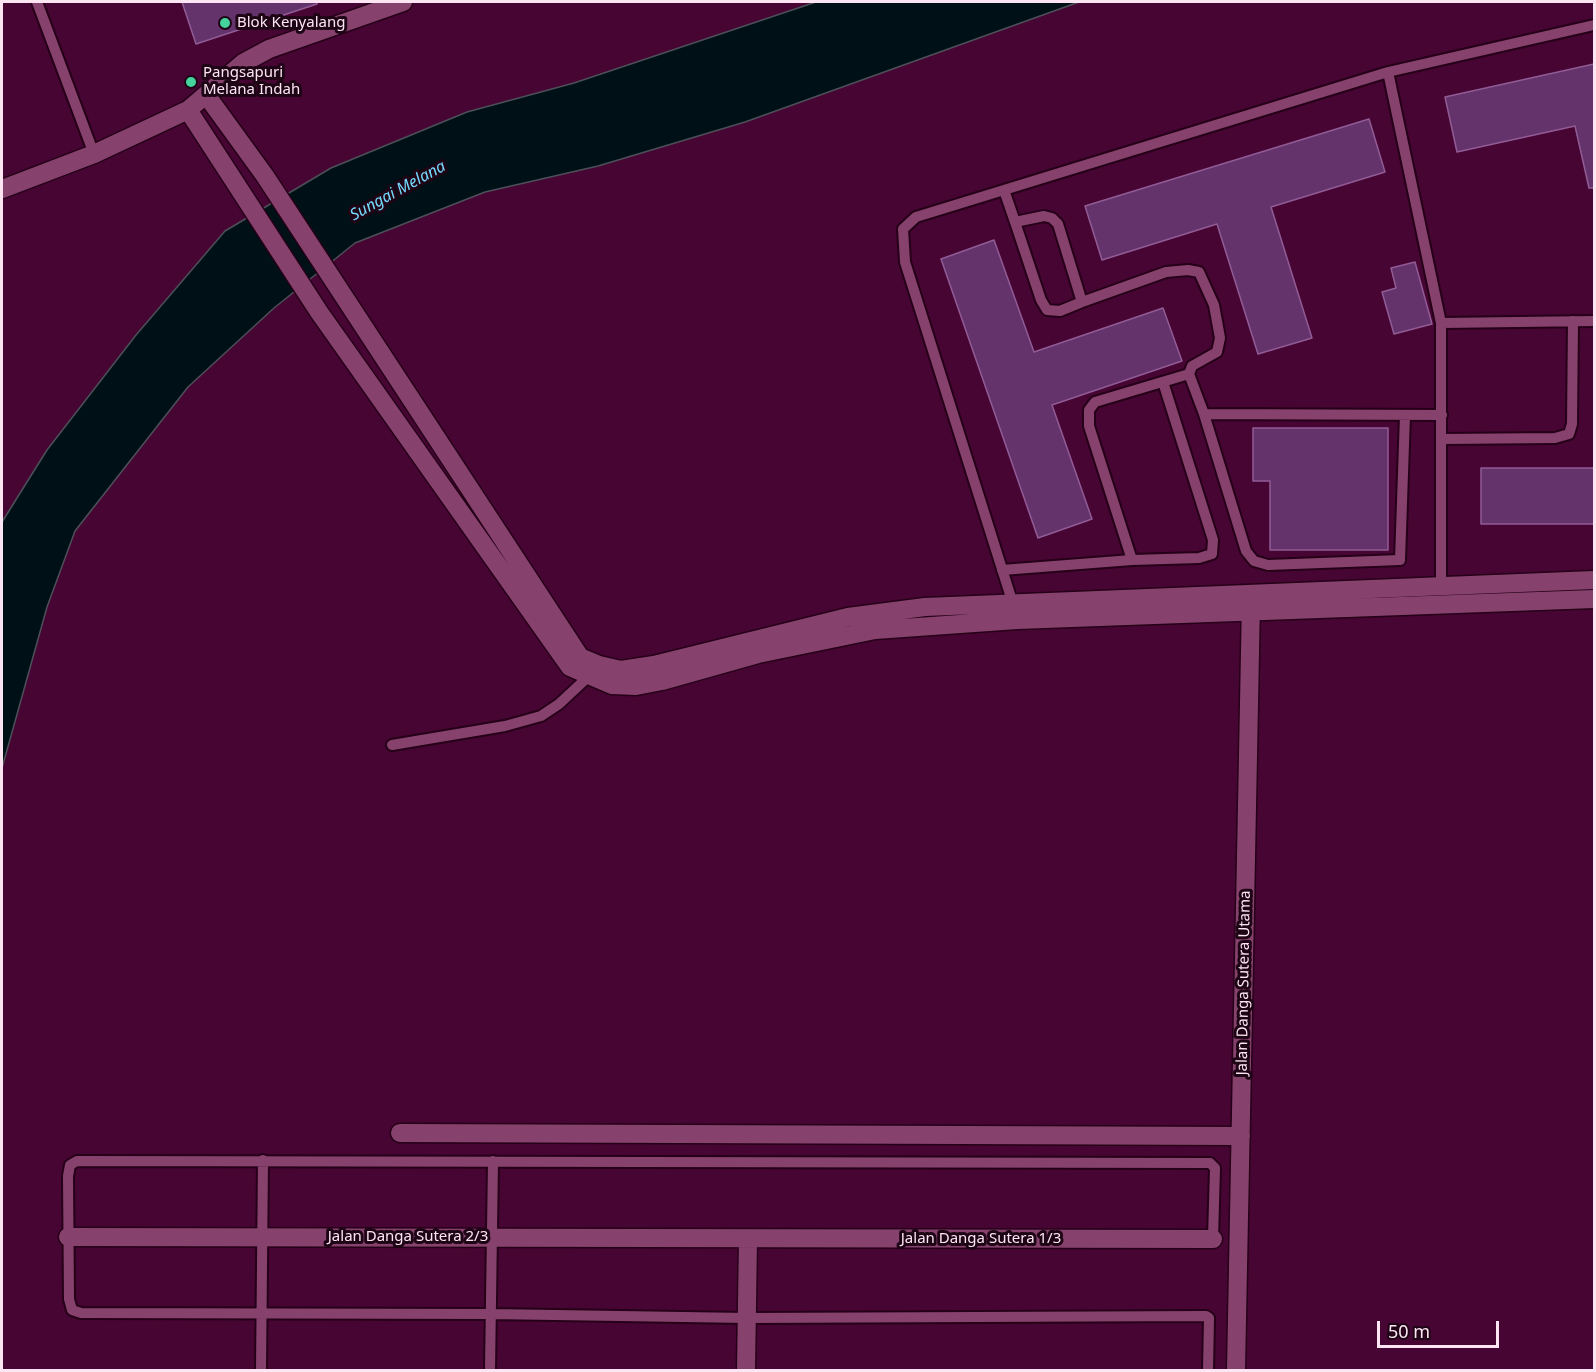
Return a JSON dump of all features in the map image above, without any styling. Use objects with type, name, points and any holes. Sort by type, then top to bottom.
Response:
[{"type":"street","points":[[2,189],[94,154],[188,110],[243,63],[269,49],[403,2]]},
{"type":"street","points":[[207,96],[265,176],[580,657],[599,665],[621,669],[654,665],[848,617],[925,607],[1015,612]]},
{"type":"street","points":[[188,110],[320,312],[570,667],[612,685],[636,686],[758,654],[875,630],[1015,612],[1251,603],[1441,587],[1594,580]]},
{"type":"street","points":[[1441,587],[1441,606]]},
{"type":"street","points":[[1251,603],[1441,606],[1594,599]]},
{"type":"street","name":"Jalan Danga Sutera Utama","points":[[1236,1371],[1251,603]]},
{"type":"street","points":[[400,1133],[1241,1136]]},
{"type":"street","name":"Jalan Danga Sutera 2/3","points":[[68,1237],[748,1239]]},
{"type":"street","points":[[746,1371],[748,1239]]},
{"type":"street","name":"Jalan Danga Sutera 1/3","points":[[748,1239],[1213,1239]]},
{"type":"lane","points":[[37,2],[94,154]]},
{"type":"lane","points":[[1015,612],[905,262],[903,229],[916,217],[1388,72],[1594,25]]},
{"type":"lane","points":[[1388,72],[1441,323],[1441,587]]},
{"type":"lane","points":[[1005,190],[1041,300],[1047,310],[1060,310],[1166,272],[1188,270],[1199,272],[1215,305],[1220,338],[1218,352],[1192,366],[1189,374],[1204,414],[1246,551],[1254,561],[1268,565],[1400,560],[1405,415]]},
{"type":"lane","points":[[1015,222],[1044,216],[1058,224],[1082,302]]},
{"type":"lane","points":[[1442,440],[1555,438],[1569,434],[1572,424],[1573,321]]},
{"type":"lane","points":[[1441,323],[1594,321]]},
{"type":"lane","points":[[1131,560],[1089,426],[1089,410],[1095,402],[1189,374]]},
{"type":"lane","points":[[1002,570],[1131,560],[1199,558],[1212,554],[1213,540],[1162,382]]},
{"type":"lane","points":[[1204,414],[1442,415]]},
{"type":"lane","points":[[392,746],[505,726],[541,716],[560,704],[589,676]]},
{"type":"lane","points":[[261,1371],[263,1160]]},
{"type":"lane","points":[[1208,1371],[1209,1318],[1206,1316],[747,1318],[491,1314],[81,1313],[72,1310],[69,1299],[68,1176],[70,1165],[77,1161],[1210,1163],[1215,1168],[1213,1239]]},
{"type":"lane","points":[[490,1371],[492,1161]]},
{"type":"water","name":"Sungai Melana","points":[[816,2],[1079,2],[745,122],[598,166],[485,192],[355,243],[274,308],[188,387],[75,531],[47,607],[2,768],[2,522],[47,450],[136,335],[225,231],[331,168],[467,112],[574,83]]},
{"type":"building","name":"Blok Kenyalang","points":[[182,2],[317,2],[317,4],[196,44]]},
{"type":"building","points":[[1594,64],[1594,188],[1589,188],[1575,126],[1457,152],[1445,97]]},
{"type":"building","points":[[1369,119],[1385,172],[1271,207],[1312,338],[1258,354],[1217,224],[1102,260],[1085,206]]},
{"type":"building","points":[[994,240],[1034,352],[1163,308],[1182,361],[1052,405],[1092,519],[1038,538],[941,259]]},
{"type":"building","points":[[1415,262],[1432,324],[1394,334],[1382,292],[1396,288],[1391,268]]},
{"type":"building","points":[[1253,428],[1388,428],[1388,550],[1270,550],[1270,481],[1253,481]]},
{"type":"building","points":[[1481,468],[1594,468],[1594,524],[1481,524]]},
{"type":"place","name":"Blok Kenyalang","points":[[225,23]]},
{"type":"place","name":"Pangsapuri Melana Indah","points":[[191,82]]}]
